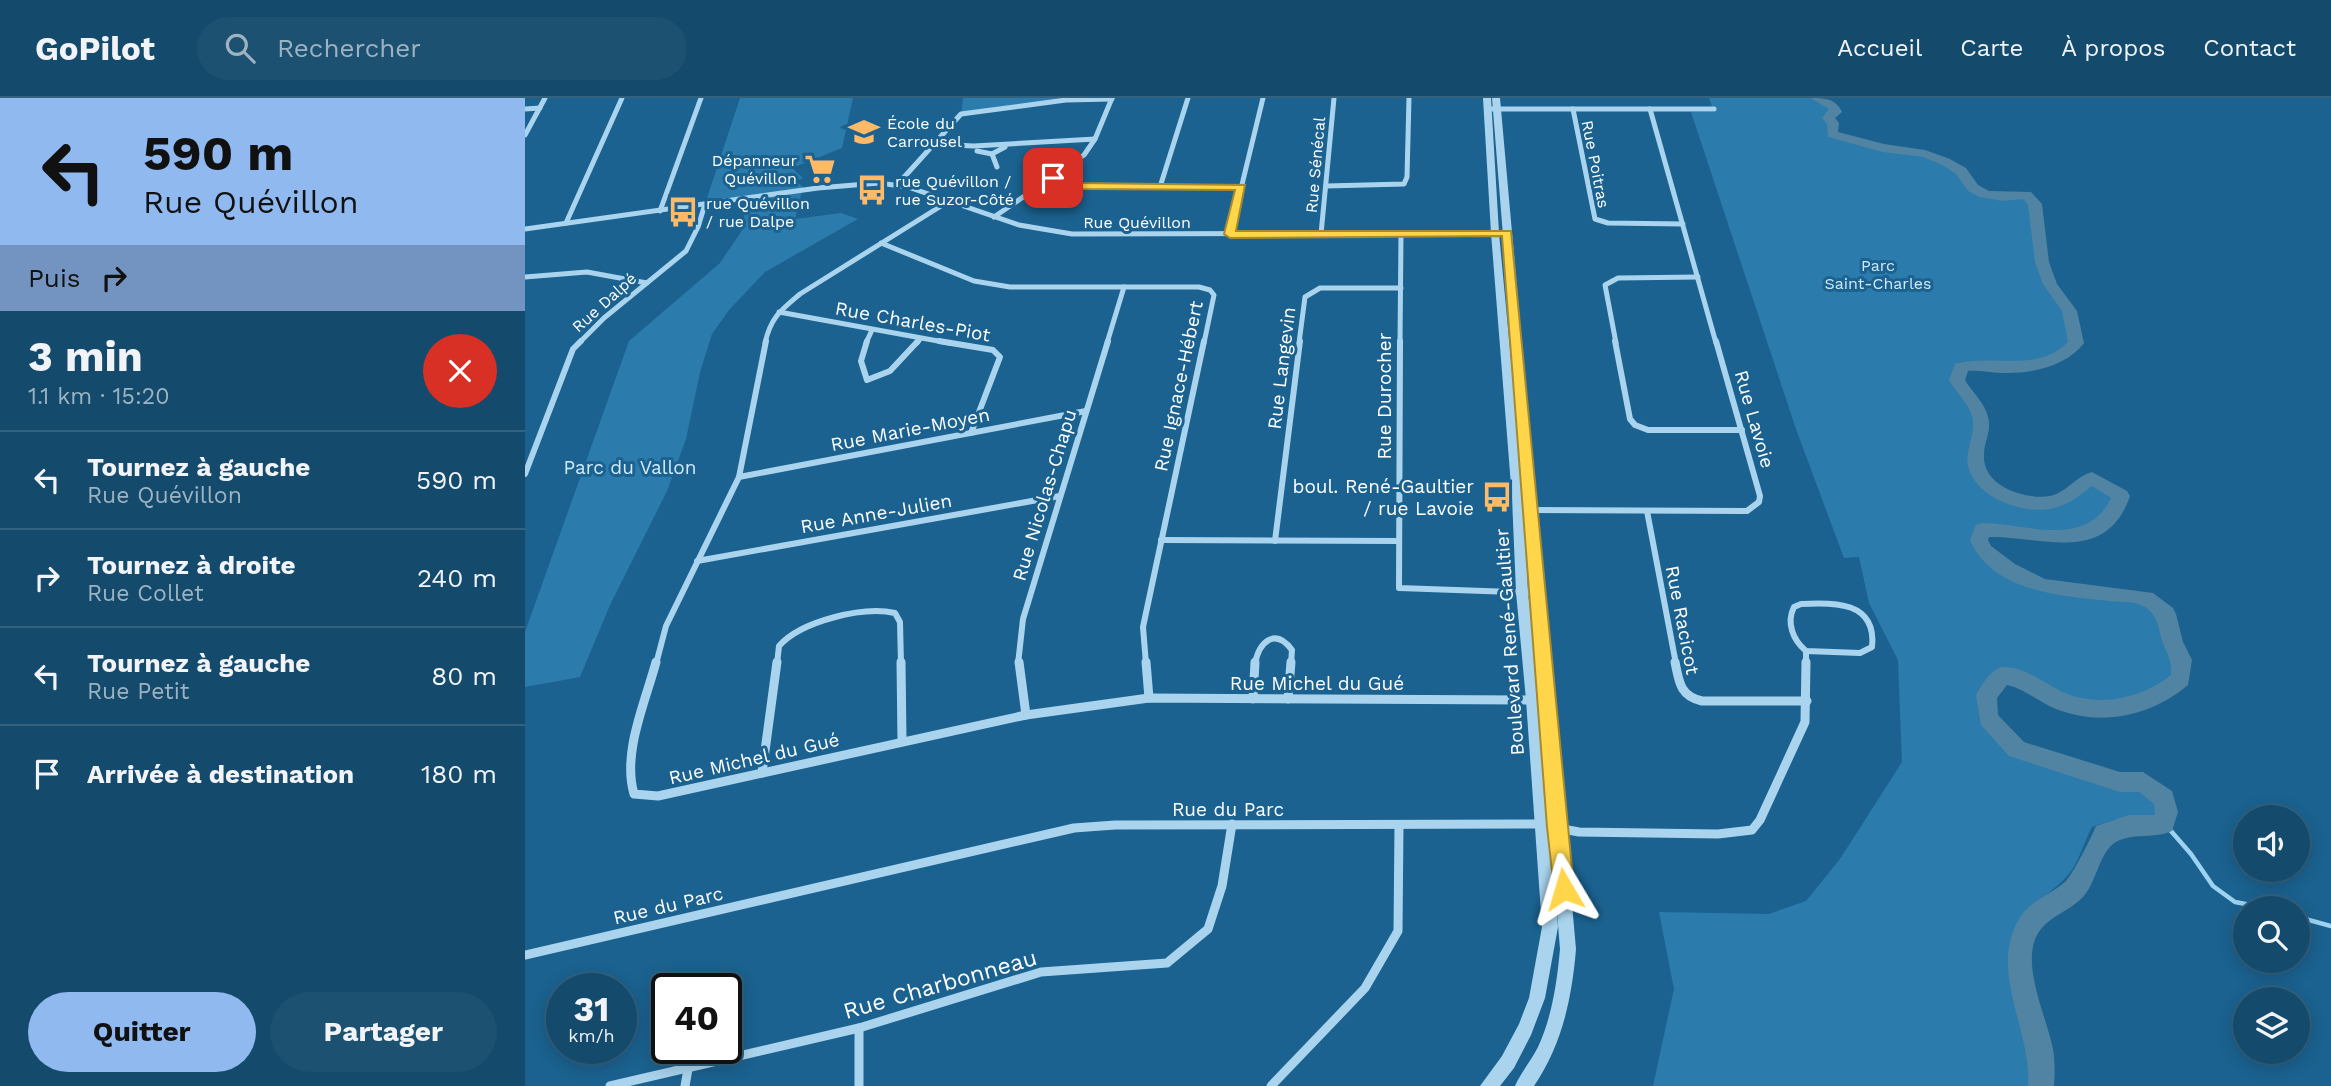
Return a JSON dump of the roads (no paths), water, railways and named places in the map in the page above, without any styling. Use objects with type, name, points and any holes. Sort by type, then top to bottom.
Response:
[{"type":"street","points":[[525,135],[545,98]]},
{"type":"street","points":[[566,223],[622,98]]},
{"type":"street","points":[[660,211],[701,98]]},
{"type":"street","points":[[1160,187],[1188,98]]},
{"type":"street","points":[[1230,234],[1263,98]]},
{"type":"street","name":"Rue Sénécal","points":[[1321,234],[1334,98]]},
{"type":"street","points":[[1326,186],[1404,184],[1407,177],[1409,98]]},
{"type":"street","name":"Boulevard René-Gaultier","points":[[1487,98],[1493,108]]},
{"type":"street","name":"Boulevard René-Gaultier","points":[[1489,1086],[1508,1062],[1537,998],[1550,927],[1542,824],[1538,593],[1525,510],[1501,233],[1493,108],[1496,98]]},
{"type":"street","points":[[897,186],[961,114],[1066,100],[1112,99],[1095,139],[1084,155],[994,217]]},
{"type":"street","points":[[525,109],[540,107]]},
{"type":"street","points":[[1493,108],[1714,109]]},
{"type":"street","name":"Rue Poitras","points":[[1573,108],[1595,219],[1608,223],[1683,224]]},
{"type":"street","name":"Rue Lavoie","points":[[1525,510],[1748,511],[1755,507],[1760,496],[1650,109]]},
{"type":"street","points":[[966,148],[1062,137],[1095,139]]},
{"type":"street","points":[[932,144],[992,154],[1009,145]]},
{"type":"street","points":[[992,154],[997,167]]},
{"type":"street","points":[[1053,178],[1080,186],[1241,187]]},
{"type":"street","name":"Rue Quévillon","points":[[525,229],[857,184],[897,186],[1042,231],[1072,234],[1501,233]]},
{"type":"street","name":"Rue Michel du Gué","points":[[949,201],[800,294],[779,312],[769,325],[739,477],[666,626],[632,752],[629,777],[634,794],[658,796],[1026,715],[1149,698],[1540,700]]},
{"type":"street","name":"Rue Dalpé","points":[[525,474],[573,349],[604,318],[686,251],[698,227],[705,204]]},
{"type":"street","name":"Rue Durocher","points":[[1401,234],[1399,588],[1538,593]]},
{"type":"street","name":"Rue Ignace-Hébert","points":[[881,243],[974,281],[1010,287],[1199,287],[1210,290],[1214,295],[1143,627],[1149,698]]},
{"type":"street","points":[[525,277],[587,272],[647,283]]},
{"type":"street","points":[[1698,277],[1618,278],[1605,285],[1630,419],[1635,425],[1648,430],[1742,430]]},
{"type":"street","name":"Rue Nicolas-Chapu","points":[[1026,715],[1018,667],[1023,619],[1124,287]]},
{"type":"street","name":"Rue Langevin","points":[[1275,541],[1305,296],[1320,288],[1401,288]]},
{"type":"street","name":"Rue Charles-Piot","points":[[779,312],[921,339],[983,347],[1000,355],[971,433]]},
{"type":"street","points":[[871,330],[863,347],[861,363],[867,380],[878,379],[894,368],[921,339]]},
{"type":"street","name":"Rue Marie-Moyen","points":[[739,477],[1086,411]]},
{"type":"street","name":"Rue Anne-Julien","points":[[697,561],[1060,496]]},
{"type":"street","name":"Boulevard René-Gaultier","points":[[1524,1086],[1549,1042],[1560,1010],[1566,979],[1566,909],[1557,827],[1522,592],[1525,510]]},
{"type":"street","name":"Rue Racicot","points":[[1647,511],[1680,688],[1690,698],[1702,701],[1807,701]]},
{"type":"street","points":[[1161,540],[1399,541]]},
{"type":"street","points":[[1801,604],[1844,604],[1864,614],[1873,641],[1867,651],[1860,653],[1806,650],[1795,640],[1789,617],[1794,607],[1801,604]]},
{"type":"street","points":[[762,773],[779,646],[786,635],[800,627],[882,610],[895,613],[900,622],[902,741]]},
{"type":"street","points":[[1252,699],[1257,651],[1266,640],[1275,638],[1285,641],[1292,650],[1288,699]]},
{"type":"street","name":"Rue du Parc","points":[[525,955],[1074,828],[1232,824],[1542,824],[1593,833],[1718,834],[1752,830],[1760,820],[1802,732],[1807,701],[1806,650]]},
{"type":"street","name":"Rue Charbonneau","points":[[610,1086],[859,1028],[1041,972],[1167,963],[1208,929],[1222,886],[1232,824]]},
{"type":"street","points":[[1272,1086],[1366,988],[1398,931],[1399,825]]},
{"type":"street","points":[[859,1028],[859,1086]]},
{"type":"street","points":[[685,1086],[688,1069]]},
{"type":"waterway","points":[[1816,98],[1834,107],[1836,112],[1828,118],[1833,123],[1832,134],[1883,148],[1925,154],[1961,171],[1973,188],[1985,194],[2002,197],[2026,195],[2035,204],[2037,239],[2045,273],[2056,294],[2067,306],[2076,343],[2070,350],[2052,360],[2030,366],[1961,368],[1957,380],[1980,416],[1981,427],[1975,454],[1978,471],[1996,490],[2022,501],[2036,503],[2061,499],[2092,478],[2121,496],[2107,518],[2094,529],[2080,535],[2049,537],[1982,530],[1979,540],[1984,551],[2008,569],[2042,586],[2146,598],[2166,614],[2173,643],[2182,660],[2181,679],[2158,696],[2133,705],[2096,708],[2073,705],[2019,679],[2003,675],[1986,696],[1988,719],[2017,749],[2120,782],[2143,782],[2164,798],[2167,812],[2164,823],[2157,826],[2129,826],[2104,834],[2106,837],[2092,854],[2080,882],[2068,895],[2039,914],[2027,928],[2021,947],[2020,966],[2040,1046],[2041,1086]]},
{"type":"waterway","points":[[2164,823],[2191,854],[2213,886],[2233,901]]},
{"type":"waterway","points":[[2310,920],[2331,926]]},
{"type":"place","name":"École du Carrousel","points":[[864,132]]},
{"type":"place","name":"Dépanneur Quévillon","points":[[820,169]]},
{"type":"place","name":"rue Quévillon / rue Suzor-Côté","points":[[872,190]]},
{"type":"place","name":"rue Quévillon / rue Dalpe","points":[[683,212]]},
{"type":"place","name":"boul. René-Gaultier / rue Lavoie","points":[[1497,497]]},
{"type":"park label","name":"Parc Saint-Charles","points":[[1878,274]]},
{"type":"park label","name":"Parc du Vallon","points":[[630,467]]}]
